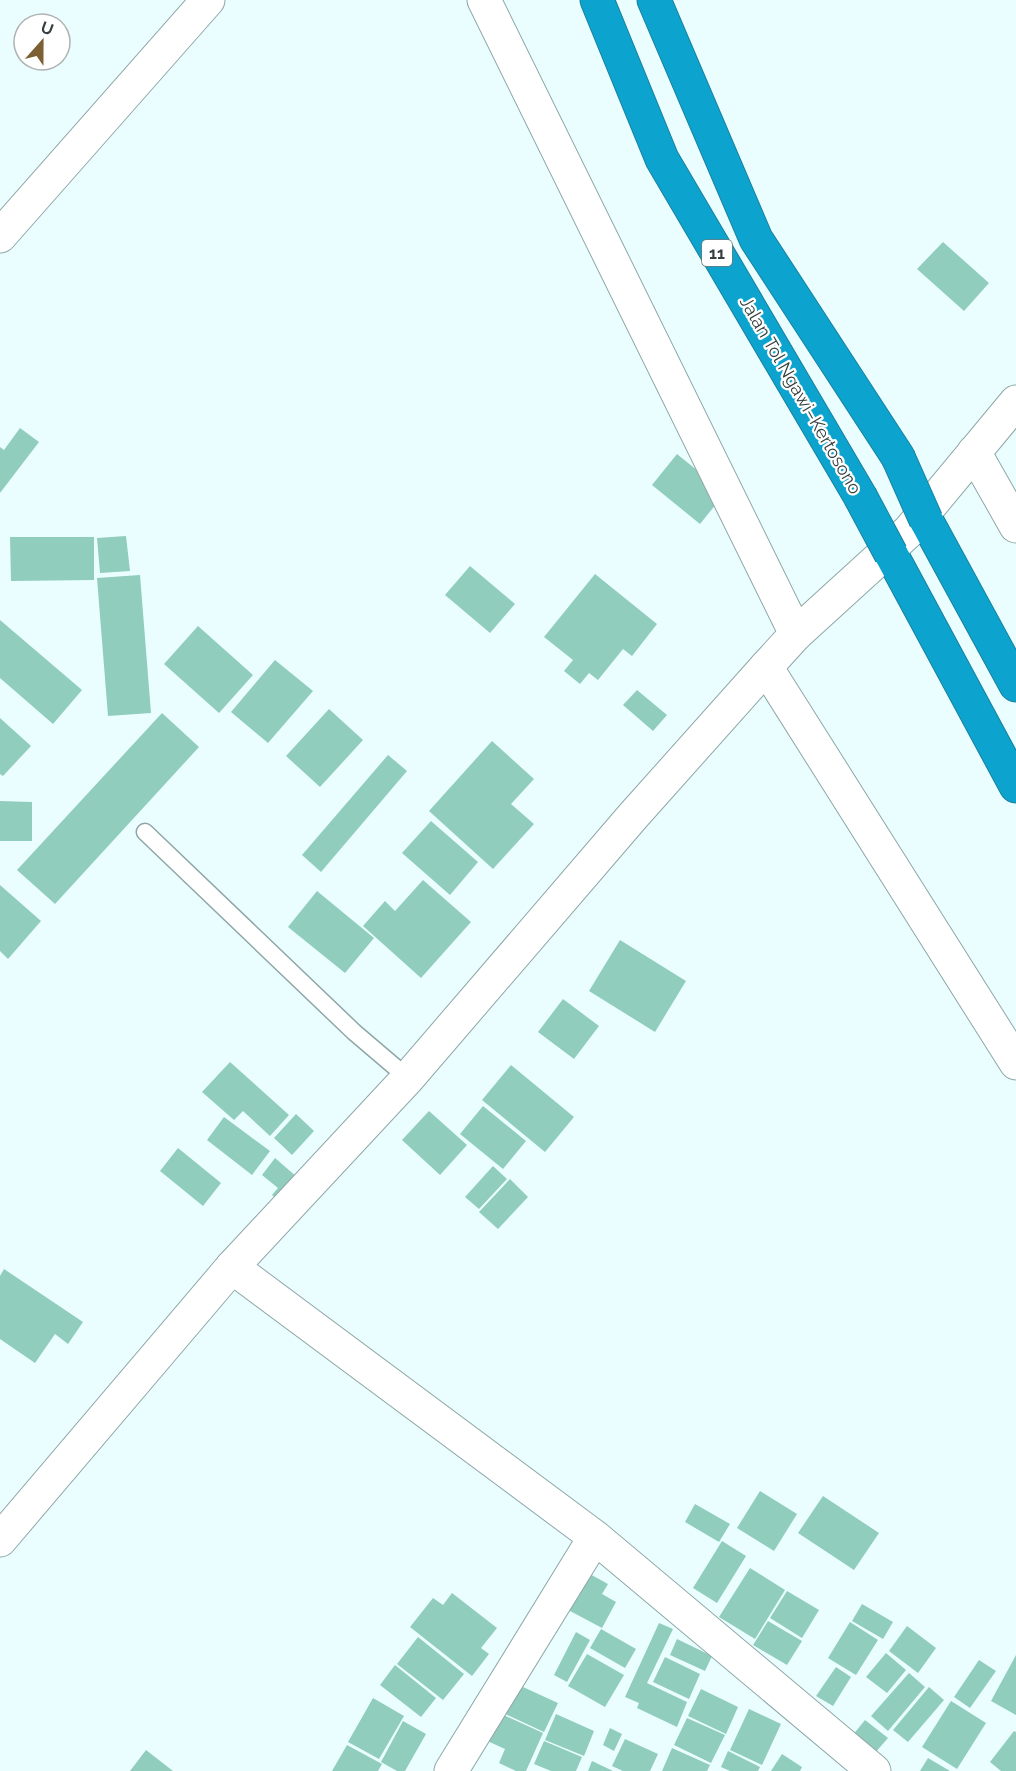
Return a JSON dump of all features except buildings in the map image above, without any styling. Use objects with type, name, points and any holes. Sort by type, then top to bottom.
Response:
[{"type":"highway","name":"Jalan Tol Ngawi–Kertosono","points":[[597,0],[662,159],[860,496],[1016,786]]},
{"type":"highway","name":"11","points":[[654,0],[756,239],[898,457],[926,520],[1016,685]]},
{"type":"street","points":[[0,236],[208,0]]},
{"type":"street","points":[[484,0],[795,634]]},
{"type":"street","points":[[0,1540],[232,1267],[408,1078],[633,816],[795,634],[909,531],[1016,402]]},
{"type":"street","points":[[974,452],[1016,526]]},
{"type":"street","points":[[766,667],[1016,1064]]},
{"type":"street","points":[[232,1267],[595,1537],[874,1771]]},
{"type":"street","points":[[451,1771],[595,1537]]},
{"type":"lane","points":[[145,832],[354,1032],[408,1078]]}]
